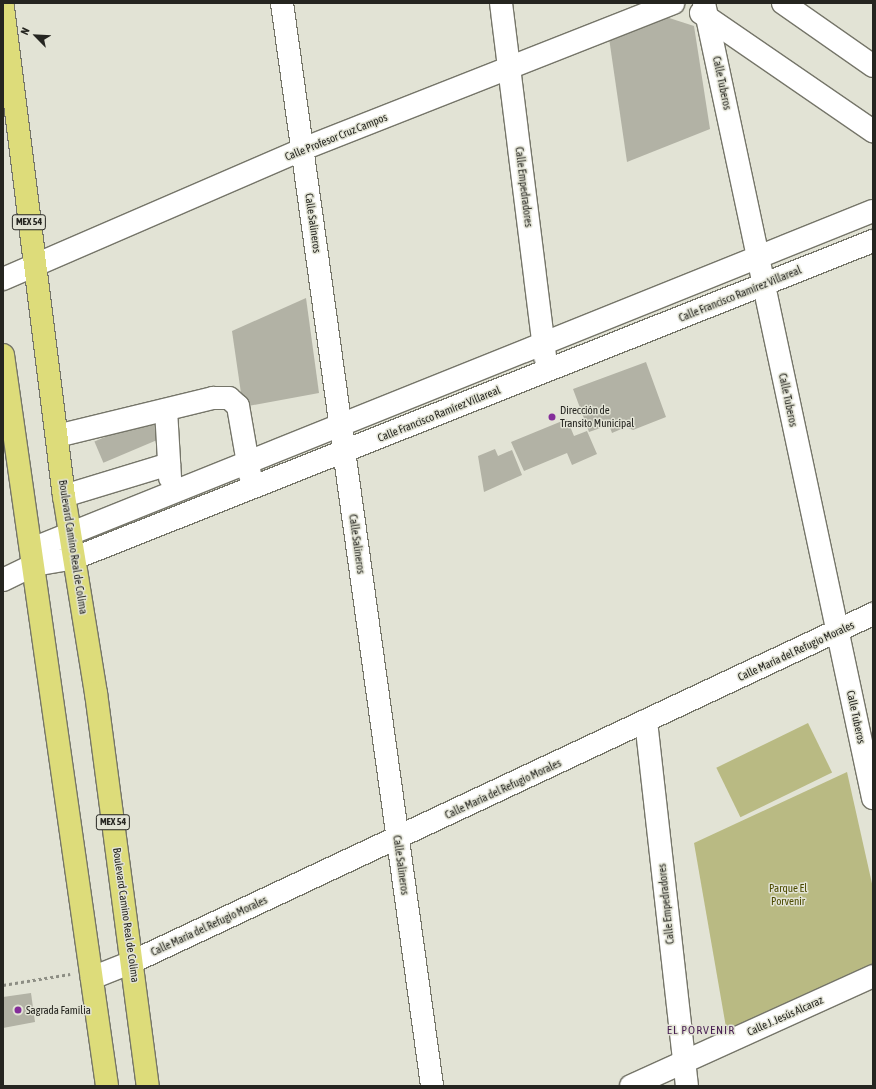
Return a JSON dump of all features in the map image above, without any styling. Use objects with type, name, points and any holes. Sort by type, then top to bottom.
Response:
[{"type":"main road","name":"Boulevard Camino Real de Colima","points":[[3,7],[64,496],[72,533],[148,1086]]},
{"type":"main road","points":[[3,355],[33,557],[107,1086]]},
{"type":"street","name":"Calle Salineros","points":[[282,3],[432,1086]]},
{"type":"street","name":"Calle Empedradores","points":[[500,3],[547,371]]},
{"type":"street","name":"Calle Profesor Cruz Campos","points":[[3,279],[303,149],[673,3]]},
{"type":"street","points":[[687,3],[706,10],[873,131]]},
{"type":"street","points":[[791,5],[873,66]]},
{"type":"street","name":"Calle Tuberos","points":[[706,10],[873,798]]},
{"type":"street","name":"Calle Francisco Ramírez Villareal","points":[[3,580],[33,557],[72,533],[873,211]]},
{"type":"street","name":"Calle Francisco Ramírez Villareal","points":[[33,557],[75,558],[873,241]]},
{"type":"street","points":[[57,436],[213,398],[229,398],[238,406],[248,461],[251,488]]},
{"type":"street","points":[[166,410],[171,493]]},
{"type":"street","points":[[64,496],[169,464]]},
{"type":"street","name":"Calle María del Refugio Morales","points":[[91,974],[132,962],[873,614]]},
{"type":"street","name":"Calle Empedradores","points":[[646,721],[687,1086]]},
{"type":"street","name":"Calle J. Jesús Alcaraz","points":[[630,1086],[873,976]]},
{"type":"path","points":[[3,985],[91,974]]},
{"type":"green space","points":[[808,723],[832,772],[740,817],[716,768]]},
{"type":"green space","name":"Parque El Porvenir","points":[[847,772],[873,888],[873,967],[727,1033],[694,843]]},
{"type":"building","points":[[663,16],[694,26],[710,129],[627,162],[609,38]]},
{"type":"building","points":[[306,298],[319,393],[243,407],[232,331]]},
{"type":"building","points":[[646,362],[666,417],[633,430],[626,427],[612,433],[609,425],[589,432],[573,389]]},
{"type":"building","points":[[157,415],[166,436],[103,463],[94,442]]},
{"type":"building","points":[[567,419],[574,436],[587,431],[597,454],[572,465],[567,453],[524,471],[511,442]]},
{"type":"building","points":[[495,449],[498,456],[512,450],[522,475],[484,492],[478,456]]},
{"type":"building","name":"Sagrada Familia","points":[[31,993],[35,1022],[3,1028],[3,997]]},
{"type":"place","name":"Dirección de Transito Municipal","points":[[552,417]]},
{"type":"place","name":"Sagrada Familia","points":[[18,1010]]},
{"type":"district","name":"EL PORVENIR","points":[[701,1031]]}]
